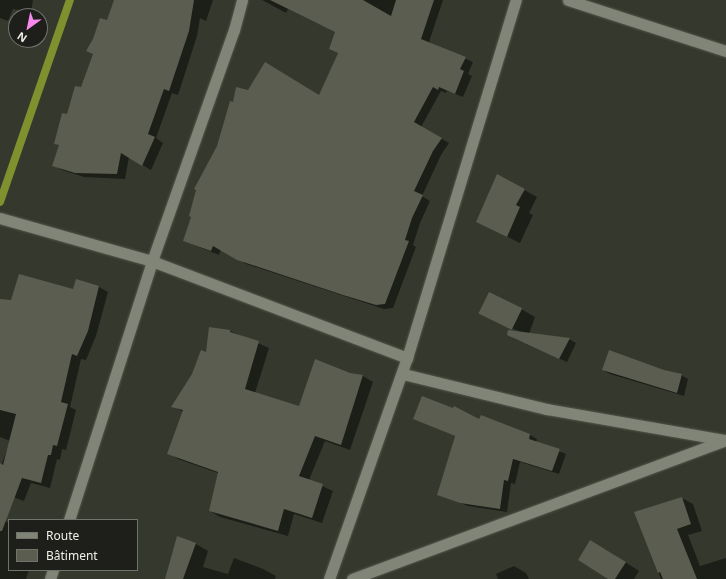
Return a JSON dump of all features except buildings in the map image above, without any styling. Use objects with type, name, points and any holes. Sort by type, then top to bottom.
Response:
[{"type":"street","points":[[69,519],[152,261],[234,30],[242,0]]},
{"type":"street","points":[[329,579],[403,374],[516,0]]},
{"type":"street","points":[[568,0],[726,51]]},
{"type":"street","points":[[0,218],[152,261],[408,358]]},
{"type":"street","points":[[403,374],[547,409],[726,441]]},
{"type":"street","points":[[352,579],[726,441]]},
{"type":"waterway","points":[[0,202],[70,0]]}]
